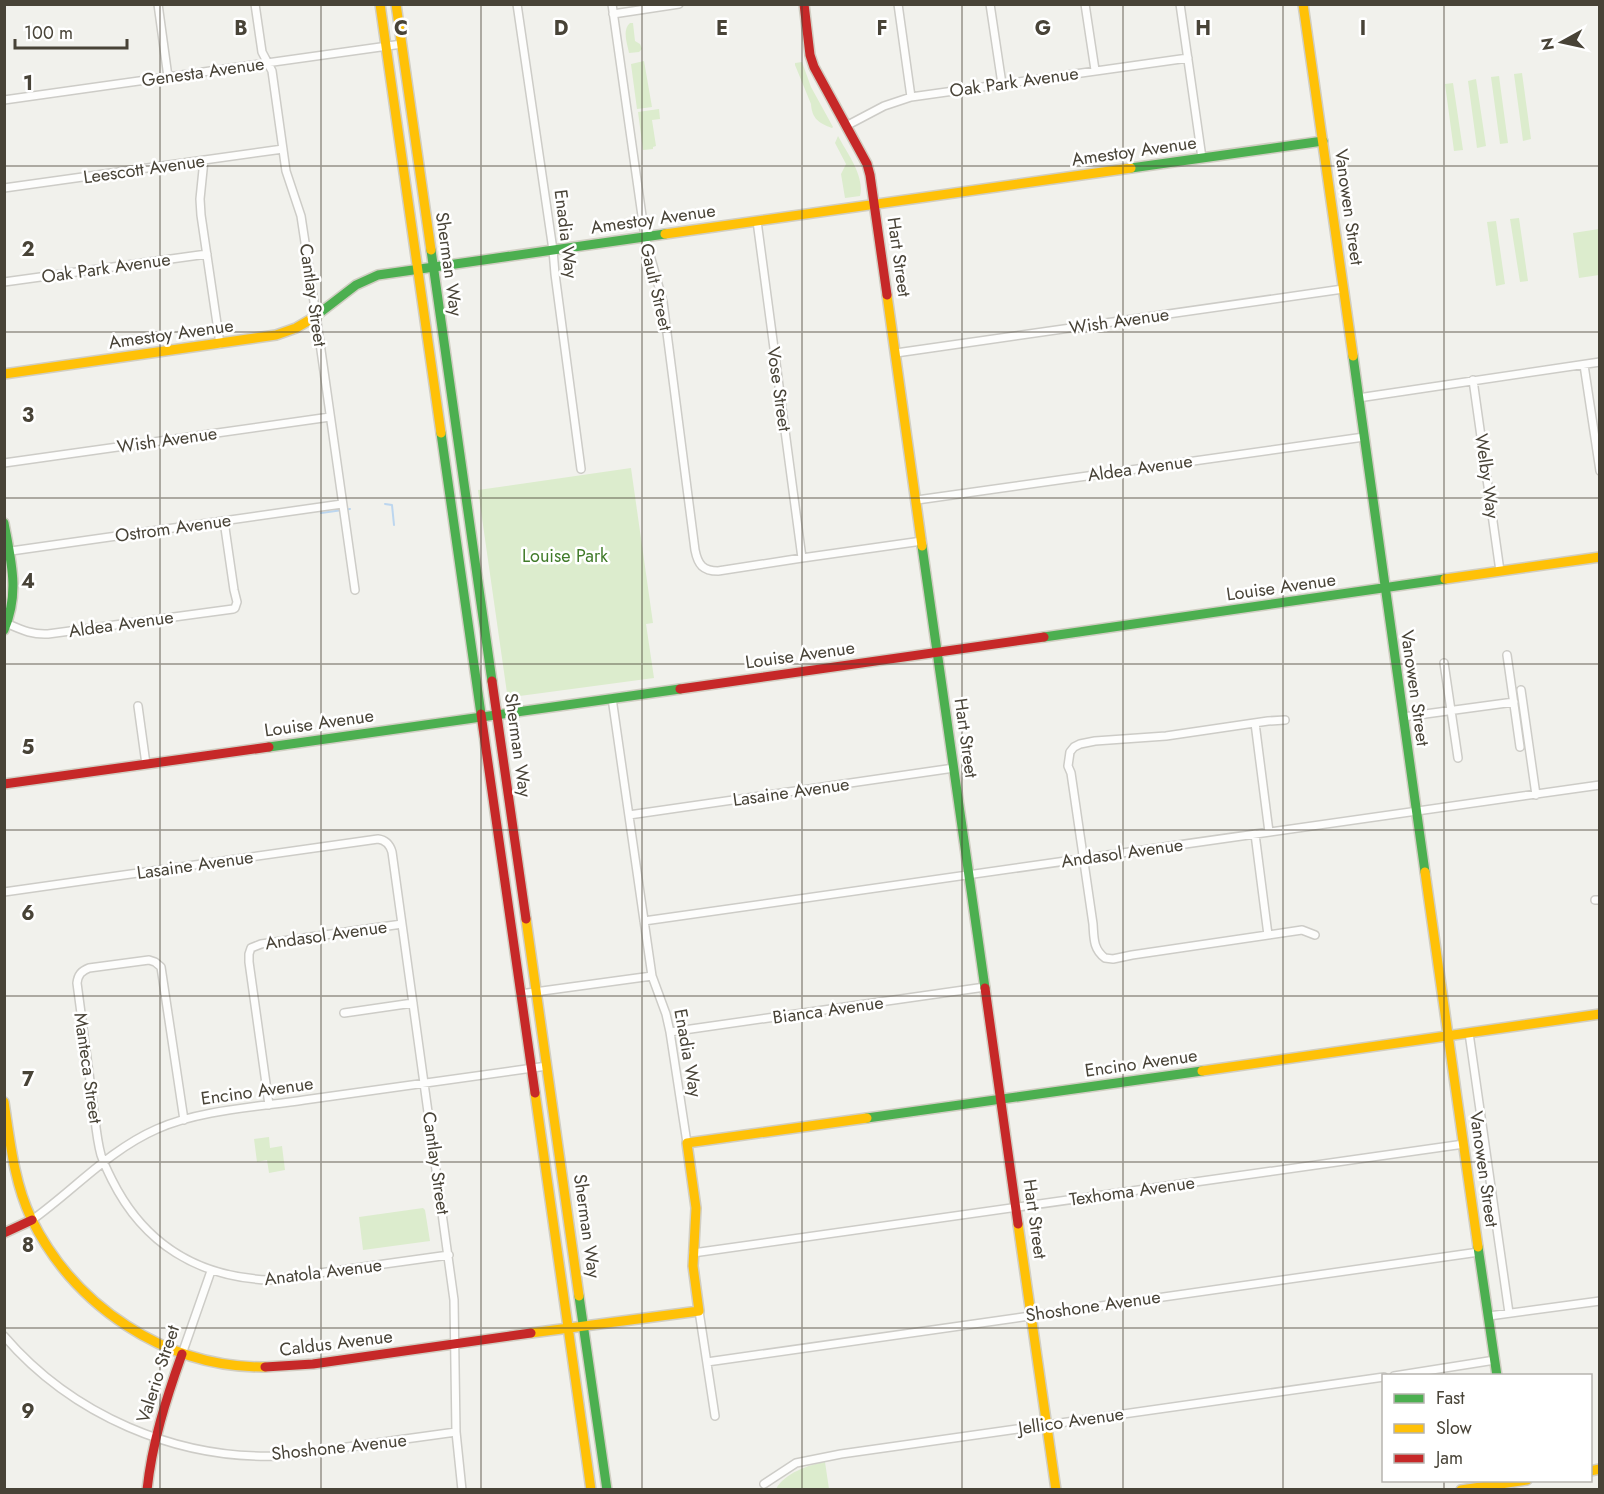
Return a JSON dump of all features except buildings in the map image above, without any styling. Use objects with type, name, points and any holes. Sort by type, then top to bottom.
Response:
[{"type":"main road","name":"Sherman Way","points":[[380,4],[591,1490]]},
{"type":"main road","name":"Sherman Way","points":[[396,4],[607,1490]]},
{"type":"main road","name":"Hart Street","points":[[804,4],[810,55],[814,67],[869,170],[1056,1490]]},
{"type":"main road","name":"Vanowen Street","points":[[1303,4],[1497,1374]]},
{"type":"main road","name":"Amestoy Avenue","points":[[4,374],[276,335],[301,326],[344,292],[370,278],[1323,141]]},
{"type":"main road","points":[[4,524],[6,551],[14,593],[6,627]]},
{"type":"main road","name":"Louise Avenue","points":[[4,784],[1599,557]]},
{"type":"main road","name":"Encino Avenue","points":[[687,1143],[1599,1014]]},
{"type":"main road","points":[[4,1102],[16,1176],[32,1220]]},
{"type":"main road","name":"Enadia Way","points":[[687,1143],[696,1208],[693,1266],[699,1311]]},
{"type":"main road","name":"Encino Avenue","points":[[4,1233],[32,1220]]},
{"type":"main road","name":"Caldus Avenue","points":[[32,1220],[58,1262],[89,1298],[126,1326],[145,1338],[182,1354],[224,1364],[269,1368],[699,1311]]},
{"type":"main road","name":"Valerio Street","points":[[147,1490],[148,1469],[154,1438],[182,1354]]},
{"type":"main road","points":[[1461,1490],[1513,1484]]},
{"type":"street","points":[[158,4],[168,77]]},
{"type":"street","name":"Cantlay Street","points":[[255,4],[262,52],[272,71],[286,171],[301,216],[355,590]]},
{"type":"street","name":"Enadia Way","points":[[517,4],[553,250],[581,469]]},
{"type":"street","name":"Gault Street","points":[[612,4],[645,237],[663,302],[695,550],[699,564],[706,570],[718,571],[802,558]]},
{"type":"street","points":[[614,14],[679,4]]},
{"type":"street","points":[[898,4],[911,97]]},
{"type":"street","points":[[990,4],[1002,84]]},
{"type":"street","points":[[1085,4],[1095,70]]},
{"type":"street","points":[[1180,4],[1202,158]]},
{"type":"street","name":"Genesta Avenue","points":[[4,100],[402,44]]},
{"type":"street","name":"Oak Park Avenue","points":[[846,126],[884,106],[911,97],[1188,58]]},
{"type":"street","name":"Leescott Avenue","points":[[4,188],[284,149]]},
{"type":"street","points":[[204,160],[200,199],[220,344]]},
{"type":"street","name":"Vose Street","points":[[757,221],[802,558]]},
{"type":"street","name":"Oak Park Avenue","points":[[4,282],[207,254]]},
{"type":"street","name":"Wish Avenue","points":[[896,352],[1343,289]]},
{"type":"street","points":[[1358,398],[1599,363]]},
{"type":"street","points":[[1584,364],[1599,471]]},
{"type":"street","name":"Welby Way","points":[[1473,380],[1500,571]]},
{"type":"street","name":"Wish Avenue","points":[[4,463],[330,417]]},
{"type":"street","name":"Aldea Avenue","points":[[917,500],[1364,437]]},
{"type":"street","name":"Ostrom Avenue","points":[[6,551],[342,504]]},
{"type":"street","name":"Aldea Avenue","points":[[6,627],[48,634],[235,608],[237,602],[224,521]]},
{"type":"street","points":[[802,558],[922,541]]},
{"type":"street","points":[[1507,655],[1521,747]]},
{"type":"street","points":[[1444,663],[1458,758]]},
{"type":"street","points":[[1521,690],[1536,795]]},
{"type":"street","name":"Enadia Way","points":[[612,698],[652,976],[670,1032],[687,1143]]},
{"type":"street","points":[[1403,717],[1514,702]]},
{"type":"street","points":[[138,706],[146,764]]},
{"type":"street","points":[[1285,720],[1166,736],[1080,744],[1070,752],[1068,766],[1071,773],[1094,941],[1096,949],[1105,958],[1113,959],[1302,930],[1315,935]]},
{"type":"street","points":[[1255,723],[1269,832]]},
{"type":"street","name":"Lasaine Avenue","points":[[629,815],[954,768]]},
{"type":"street","name":"Andasol Avenue","points":[[644,921],[1599,785]]},
{"type":"street","points":[[1255,834],[1268,935]]},
{"type":"street","name":"Lasaine Avenue","points":[[4,892],[378,839],[385,841]]},
{"type":"street","name":"Cantlay Street","points":[[385,841],[392,852],[449,1255],[456,1344],[456,1432],[462,1490]]},
{"type":"street","name":"Andasol Avenue","points":[[269,1105],[249,962],[251,948],[261,944],[402,924]]},
{"type":"street","name":"Manteca Street","points":[[104,1163],[99,1142],[77,983],[80,973],[89,969],[148,960],[161,967],[184,1120]]},
{"type":"street","points":[[520,994],[652,976]]},
{"type":"street","name":"Bianca Avenue","points":[[670,1032],[985,987]]},
{"type":"street","points":[[344,1013],[413,1003]]},
{"type":"street","name":"Vanowen Street","points":[[1469,1033],[1509,1313]]},
{"type":"street","name":"Encino Avenue","points":[[32,1220],[117,1152],[146,1134],[168,1124],[208,1114],[547,1066]]},
{"type":"street","name":"Texhoma Avenue","points":[[693,1253],[1464,1144]]},
{"type":"street","name":"Anatola Avenue","points":[[104,1163],[119,1193],[143,1226],[166,1246],[211,1271],[248,1279],[269,1280],[449,1255]]},
{"type":"street","name":"Shoshone Avenue","points":[[707,1362],[1479,1252]]},
{"type":"street","name":"Valerio Street","points":[[182,1354],[211,1271]]},
{"type":"street","points":[[1489,1316],[1599,1300]]},
{"type":"street","name":"Enadia Way","points":[[699,1311],[715,1416]]},
{"type":"street","name":"Shoshone Avenue","points":[[4,1336],[41,1372],[96,1412],[154,1438],[222,1454],[278,1456],[304,1454],[456,1432]]},
{"type":"street","points":[[1407,1374],[1495,1360]]},
{"type":"street","name":"Jellico Avenue","points":[[764,1484],[796,1463],[819,1457],[1382,1377]]},
{"type":"green space","points":[[630,23],[633,23],[635,41],[642,49],[639,52],[629,53],[626,29]]},
{"type":"green space","points":[[644,61],[652,107],[637,109],[631,64]]},
{"type":"green space","points":[[802,62],[811,87],[832,128],[820,122],[813,113],[795,65],[795,63]]},
{"type":"green space","points":[[1522,73],[1531,139],[1523,141],[1514,74]]},
{"type":"green space","points":[[1499,76],[1508,143],[1500,144],[1491,77]]},
{"type":"green space","points":[[1476,79],[1486,146],[1477,148],[1468,81]]},
{"type":"green space","points":[[1453,83],[1463,150],[1454,151],[1445,84]]},
{"type":"green space","points":[[659,109],[660,119],[652,120],[656,146],[653,149],[643,150],[638,112]]},
{"type":"green space","points":[[838,136],[858,173],[860,196],[845,198],[841,174],[846,164],[835,143]]},
{"type":"green space","points":[[1519,218],[1528,281],[1520,282],[1510,219]]},
{"type":"green space","points":[[1496,221],[1505,284],[1496,286],[1487,222]]},
{"type":"green space","points":[[1599,229],[1599,275],[1579,278],[1573,233]]},
{"type":"green space","name":"Louise Park","points":[[631,468],[653,623],[646,624],[654,678],[512,697],[507,693],[478,490]]},
{"type":"green space","points":[[269,1137],[270,1148],[282,1146],[285,1170],[269,1173],[267,1160],[257,1162],[254,1139]]},
{"type":"green space","points":[[423,1208],[430,1241],[363,1250],[359,1217]]},
{"type":"green space","points":[[825,1462],[829,1489],[776,1489],[791,1474],[811,1465]]},
{"type":"waterway","points":[[385,504],[392,505],[394,525]]},
{"type":"waterway","points":[[321,513],[350,509]]},
{"type":"traffic: fast","points":[[1131,168],[1323,141]]},
{"type":"traffic: fast","points":[[313,318],[356,285],[378,275],[665,234]]},
{"type":"traffic: fast","points":[[431,250],[492,681]]},
{"type":"traffic: fast","points":[[1353,356],[1425,872]]},
{"type":"traffic: fast","points":[[441,433],[481,714]]},
{"type":"traffic: fast","points":[[4,523],[13,577],[12,603],[4,630]]},
{"type":"traffic: fast","points":[[922,546],[985,988]]},
{"type":"traffic: fast","points":[[1044,637],[1445,579]]},
{"type":"traffic: fast","points":[[269,747],[680,689]]},
{"type":"traffic: fast","points":[[867,1118],[1202,1071]]},
{"type":"traffic: fast","points":[[1478,1247],[1497,1374]]},
{"type":"traffic: fast","points":[[579,1296],[607,1490]]},
{"type":"traffic: slow","points":[[380,4],[441,433]]},
{"type":"traffic: slow","points":[[396,4],[431,250]]},
{"type":"traffic: slow","points":[[1303,4],[1353,356]]},
{"type":"traffic: slow","points":[[665,234],[1131,168]]},
{"type":"traffic: slow","points":[[887,295],[922,546]]},
{"type":"traffic: slow","points":[[4,374],[276,335],[296,328],[313,318]]},
{"type":"traffic: slow","points":[[1445,579],[1600,557]]},
{"type":"traffic: slow","points":[[1425,872],[1478,1247]]},
{"type":"traffic: slow","points":[[526,919],[579,1296]]},
{"type":"traffic: slow","points":[[1202,1071],[1600,1014]]},
{"type":"traffic: slow","points":[[535,1093],[591,1490]]},
{"type":"traffic: slow","points":[[4,1102],[13,1161],[25,1204],[49,1250],[72,1279],[98,1304],[127,1326],[159,1343],[193,1357],[228,1364],[265,1367]]},
{"type":"traffic: slow","points":[[531,1333],[699,1311],[693,1266],[696,1208],[687,1143],[867,1118]]},
{"type":"traffic: slow","points":[[1018,1224],[1056,1490]]},
{"type":"traffic: slow","points":[[1592,1471],[1600,1469]]},
{"type":"traffic: slow","points":[[1461,1490],[1514,1482]]},
{"type":"traffic: jam","points":[[804,4],[810,55],[814,67],[867,164],[887,295]]},
{"type":"traffic: jam","points":[[680,689],[1044,637]]},
{"type":"traffic: jam","points":[[492,681],[526,919]]},
{"type":"traffic: jam","points":[[481,714],[535,1093]]},
{"type":"traffic: jam","points":[[4,784],[269,747]]},
{"type":"traffic: jam","points":[[985,988],[1018,1224]]},
{"type":"traffic: jam","points":[[4,1233],[32,1220]]},
{"type":"traffic: jam","points":[[265,1367],[313,1364],[531,1333]]},
{"type":"traffic: jam","points":[[147,1490],[160,1421],[182,1354]]}]
